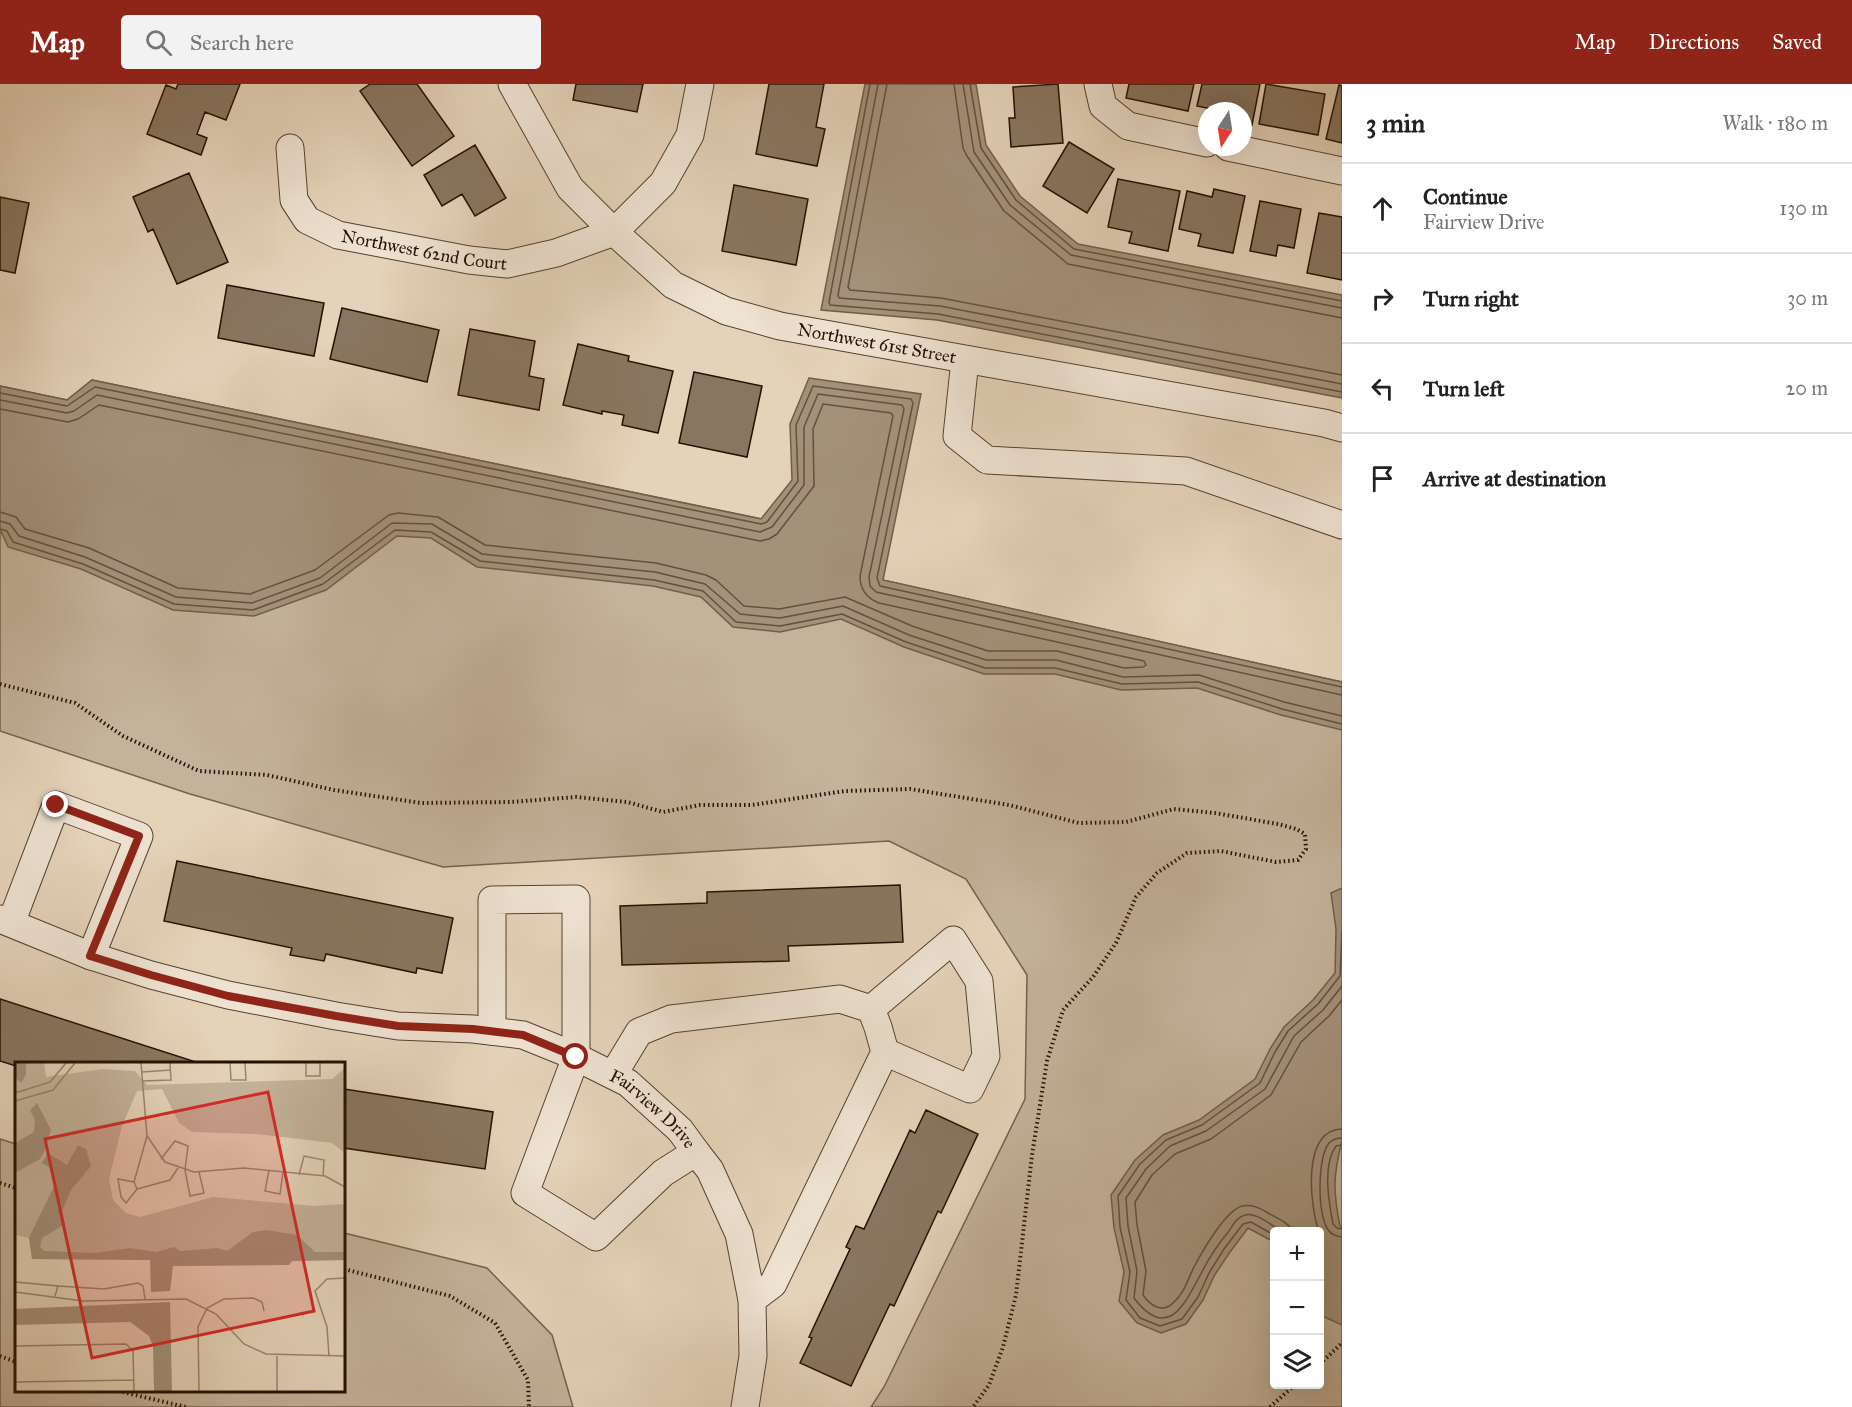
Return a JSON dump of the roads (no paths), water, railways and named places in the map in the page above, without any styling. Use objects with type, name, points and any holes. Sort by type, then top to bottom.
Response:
[{"type":"street","name":"Northwest 61st Street","points":[[512,84],[570,188],[614,232],[674,285],[726,311],[780,326],[1342,428]]},
{"type":"street","points":[[614,232],[663,183],[690,135],[700,84]]},
{"type":"street","points":[[1100,95],[1128,126],[1198,141]]},
{"type":"street","name":"Northwest 62nd Court","points":[[290,148],[294,200],[307,220],[338,235],[469,260],[507,264],[556,253],[614,232]]},
{"type":"street","points":[[1252,152],[1342,171]]},
{"type":"street","points":[[965,360],[957,436],[987,460],[1186,471],[1342,525]]},
{"type":"street","points":[[6,921],[56,805],[139,836],[90,956]]},
{"type":"street","points":[[492,1031],[492,900],[576,899],[576,1057],[525,1193],[596,1237],[663,1173],[696,1152]]},
{"type":"street","name":"Fairview Drive","points":[[6,921],[90,956],[228,996],[398,1026],[523,1035],[576,1057],[628,1083],[680,1130],[710,1170],[739,1234],[752,1300],[753,1356],[746,1407]]},
{"type":"street","points":[[871,1009],[953,940],[979,981],[986,1056],[970,1089],[885,1052]]},
{"type":"street","points":[[613,1075],[639,1032],[671,1019],[840,999],[871,1009],[885,1052],[773,1284],[752,1300]]},
{"type":"water","points":[[865,84],[976,84],[986,145],[1020,196],[1078,244],[1342,295],[1342,398],[937,320],[821,310]]},
{"type":"water","points":[[809,378],[921,394],[883,580],[1342,682],[1342,730],[1281,715],[1197,688],[1121,690],[1055,674],[984,674],[904,647],[841,619],[780,632],[733,627],[701,597],[653,586],[477,567],[431,538],[397,536],[326,590],[254,616],[173,610],[81,569],[8,547],[0,529],[0,386],[67,400],[92,380],[761,519],[792,480],[790,424]]},
{"type":"water","points":[[1342,888],[1342,1141],[1337,1164],[1335,1193],[1342,1228],[1342,1325],[1324,1317],[1324,1227],[1270,1227],[1270,1240],[1248,1228],[1214,1276],[1203,1300],[1186,1324],[1161,1333],[1137,1323],[1119,1301],[1124,1272],[1114,1228],[1111,1195],[1135,1160],[1163,1135],[1199,1120],[1255,1079],[1284,1027],[1313,1000],[1335,973],[1336,929],[1331,893]]}]
